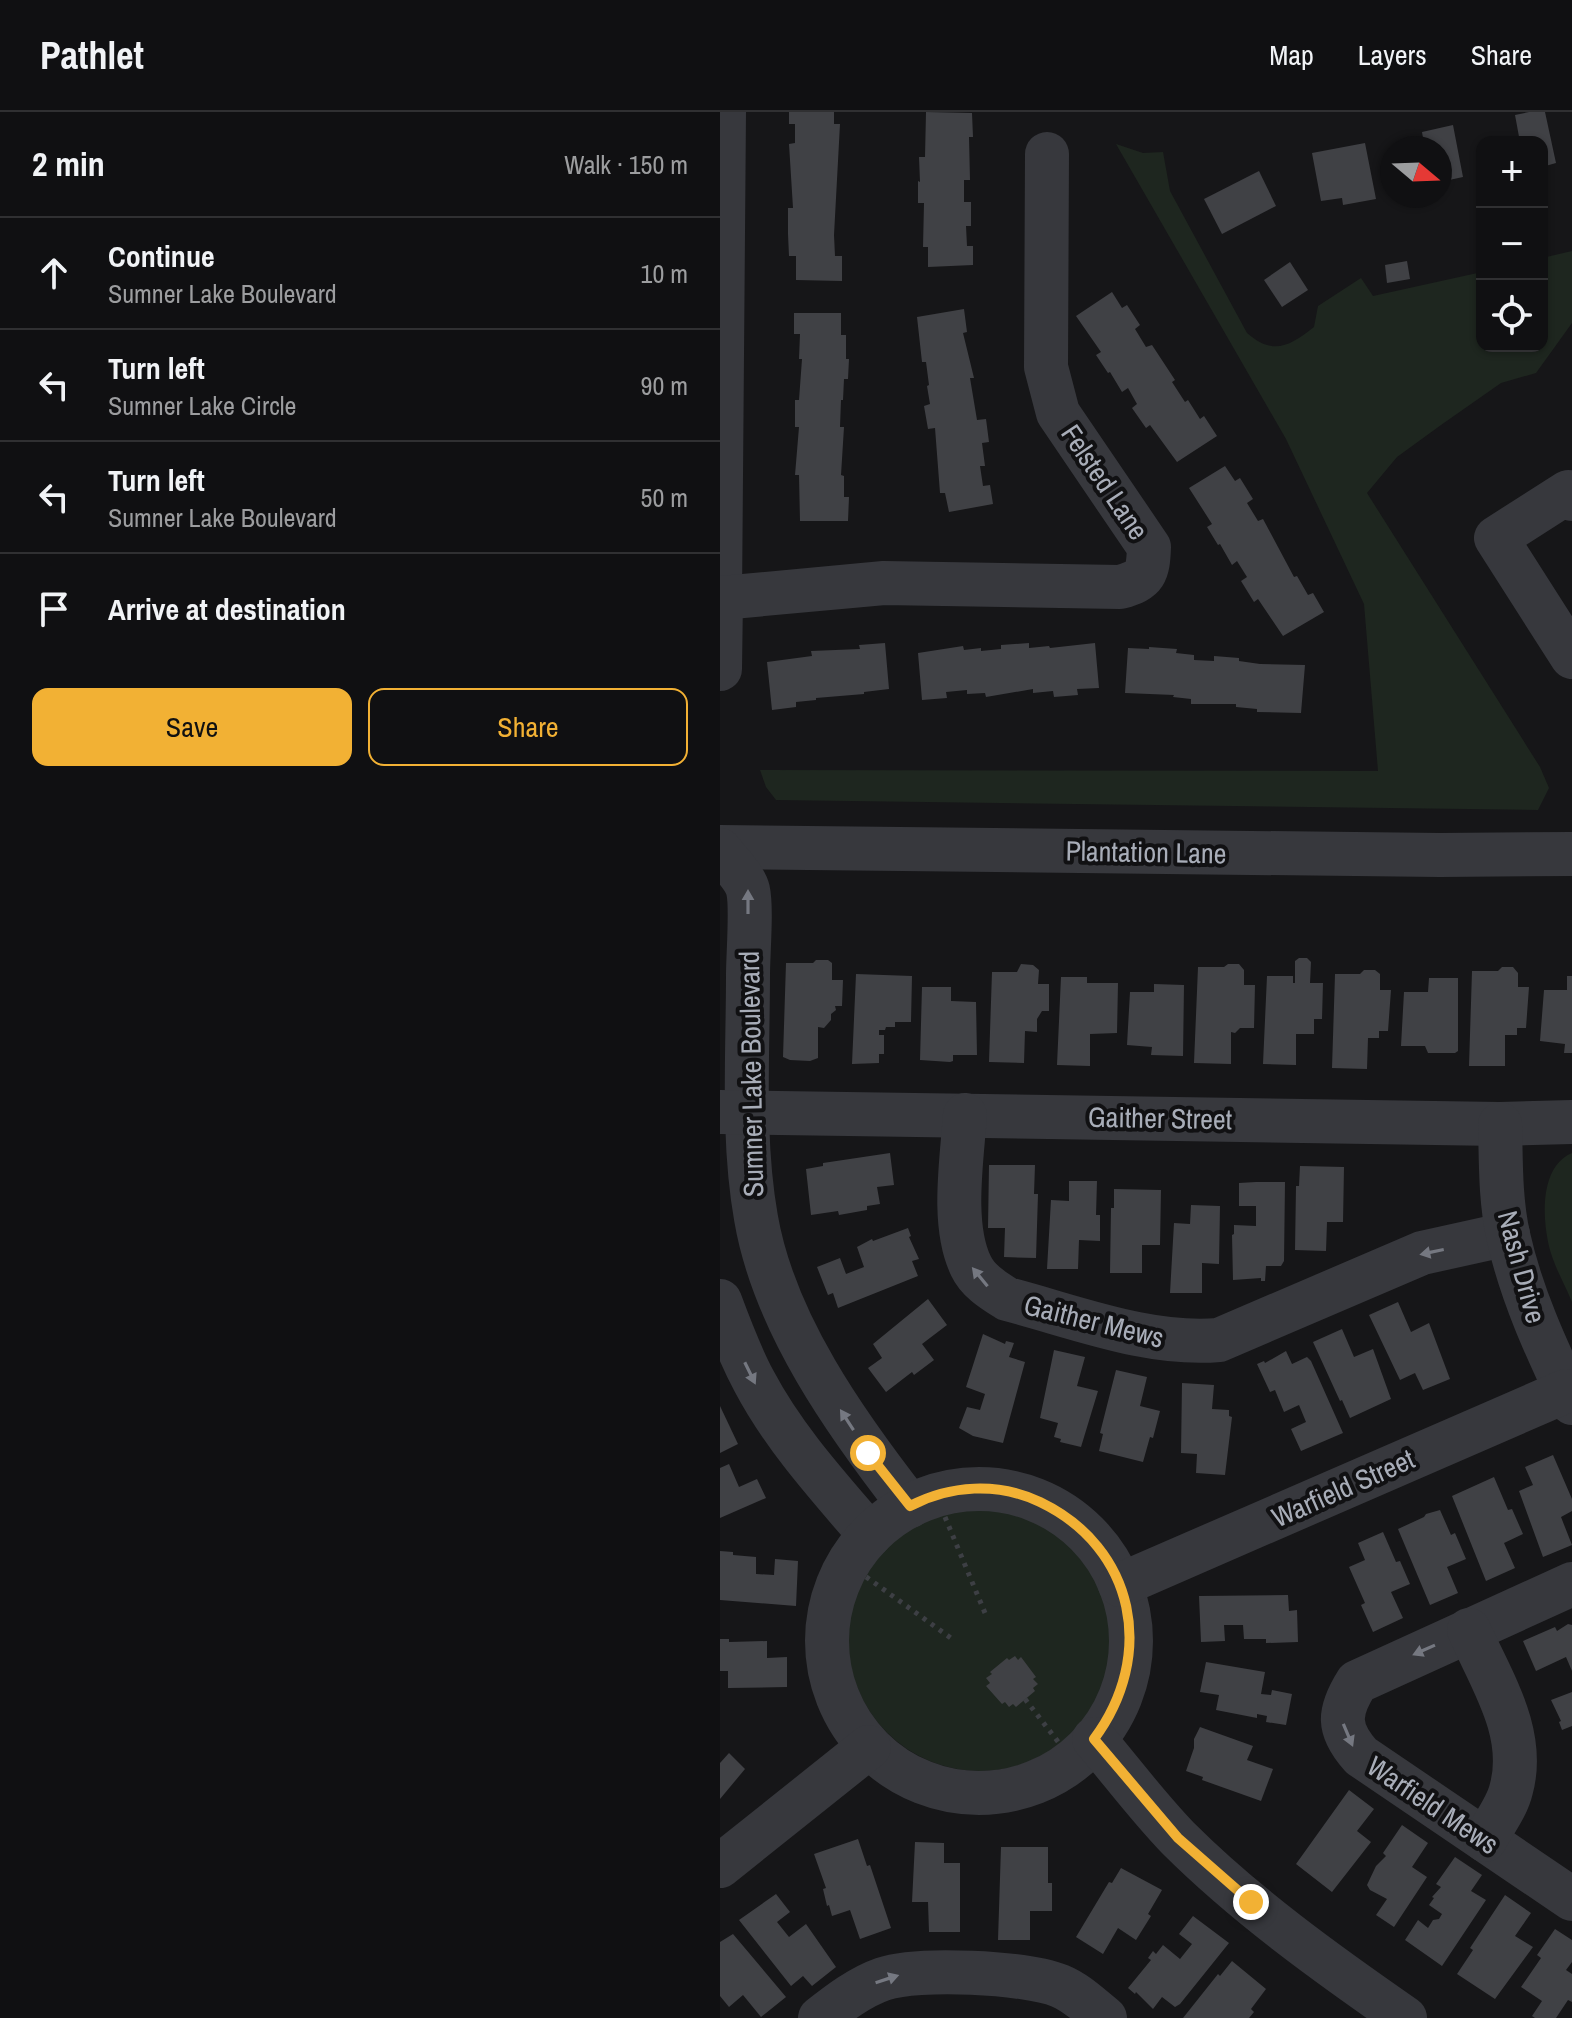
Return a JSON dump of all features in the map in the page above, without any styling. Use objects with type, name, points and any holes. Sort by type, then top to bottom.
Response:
[{"type":"street","points":[[720,669],[724,112]]},
{"type":"street","name":"Felsted Lane","points":[[720,598],[884,583],[1120,587],[1138,582],[1149,568],[1149,547],[1058,413],[1051,390],[1046,367],[1047,154]]},
{"type":"street","points":[[1572,499],[1568,492],[1496,538],[1572,657]]},
{"type":"street","name":"Plantation Lane","points":[[720,849],[1572,854]]},
{"type":"street","name":"Sumner Lake Boulevard","points":[[720,849],[748,888],[734,1112],[748,1160],[756,1222],[773,1277],[796,1335],[868,1453],[923,1500]]},
{"type":"street","name":"Gaither Street","points":[[734,1112],[1500,1124],[1572,1122]]},
{"type":"street","name":"Gaither Mews","points":[[965,1115],[960,1218],[968,1260],[987,1287],[1007,1299],[1153,1338],[1190,1342],[1219,1340],[1422,1253],[1508,1234]]},
{"type":"street","name":"Nash Drive","points":[[1500,1124],[1508,1234],[1534,1321],[1569,1397]]},
{"type":"street","points":[[720,1301],[749,1371],[859,1549]]},
{"type":"street","name":"Warfield Street","points":[[1120,1585],[1569,1397]]},
{"type":"street","points":[[970,1488],[1002,1490],[1026,1496],[1061,1512],[1085,1532],[1105,1555],[1120,1585],[1131,1638],[1127,1673],[1118,1701],[1083,1750],[1060,1769],[1032,1783],[1000,1792],[969,1793],[938,1788],[908,1776],[883,1760],[869,1747],[842,1708],[832,1680],[827,1645],[830,1609],[859,1549],[923,1500],[970,1488]]},
{"type":"street","name":"Warfield Mews","points":[[1572,1584],[1357,1682],[1343,1703],[1343,1728],[1350,1744],[1361,1756],[1572,1899]]},
{"type":"street","points":[[1469,1630],[1512,1725],[1516,1759],[1511,1793],[1485,1840]]},
{"type":"street","points":[[720,1866],[869,1747]]},
{"type":"street","points":[[1083,1750],[1251,1902],[1346,1977],[1405,2018]]},
{"type":"street","points":[[820,2018],[844,1999],[880,1980],[920,1972],[1019,1976],[1042,1981],[1074,1993],[1105,2018]]},
{"type":"path","points":[[923,1500],[985,1613]]},
{"type":"path","points":[[859,1549],[955,1641]]},
{"type":"path","points":[[1025,1699],[1083,1750]]},
{"type":"shaded area","points":[[1116,144],[1143,153],[1163,152],[1170,191],[1247,333],[1273,346],[1289,343],[1305,334],[1314,327],[1318,306],[1361,278],[1373,296],[1476,273],[1476,352],[1548,352],[1548,257],[1572,251],[1572,323],[1536,373],[1501,383],[1441,425],[1397,457],[1367,493],[1540,767],[1549,788],[1538,810],[776,800],[766,787],[760,770],[1378,771],[1364,604],[1286,439]]},
{"type":"shaded area","points":[[1572,1153],[1572,1302],[1550,1250],[1545,1210],[1548,1182],[1561,1160]]},
{"type":"shaded area","points":[[967,1507],[993,1507],[1018,1512],[1042,1522],[1074,1545],[1102,1588],[1110,1613],[1110,1665],[1102,1690],[1074,1733],[1042,1756],[1018,1766],[993,1771],[967,1771],[942,1766],[918,1756],[886,1733],[863,1701],[853,1677],[848,1652],[848,1626],[853,1601],[863,1577],[886,1545],[918,1522],[942,1512]]},
{"type":"building","points":[[789,112],[834,112],[834,124],[840,124],[834,235],[835,256],[842,256],[842,281],[796,280],[796,256],[789,256],[788,234],[788,208],[793,208],[789,144],[795,143],[795,124],[789,124]]},
{"type":"building","points":[[926,112],[972,113],[970,180],[964,180],[964,202],[971,202],[971,226],[966,226],[967,246],[973,246],[973,265],[928,267],[928,247],[923,247],[924,203],[918,203],[919,157],[925,157]]},
{"type":"building","points":[[1545,112],[1556,163],[1548,165],[1548,136],[1519,136],[1515,115]]},
{"type":"building","points":[[1453,125],[1463,177],[1452,179],[1452,136],[1423,136],[1422,132]]},
{"type":"building","points":[[1365,143],[1376,199],[1343,205],[1342,198],[1321,201],[1312,153]]},
{"type":"building","points":[[1259,171],[1276,206],[1222,234],[1204,199]]},
{"type":"building","points":[[1407,261],[1410,279],[1387,283],[1385,265]]},
{"type":"building","points":[[1290,262],[1308,290],[1282,307],[1264,280]]},
{"type":"building","points":[[1112,292],[1122,308],[1127,305],[1140,325],[1135,329],[1146,347],[1152,345],[1185,402],[1188,400],[1200,419],[1204,416],[1217,436],[1177,462],[1150,425],[1146,428],[1132,408],[1137,404],[1128,388],[1122,392],[1108,373],[1096,355],[1101,352],[1076,316]]},
{"type":"building","points":[[964,309],[967,332],[963,333],[974,378],[970,378],[977,420],[986,419],[989,442],[982,443],[985,466],[980,466],[983,486],[990,485],[993,504],[949,512],[945,493],[940,493],[935,428],[928,429],[924,406],[930,404],[929,385],[926,362],[922,362],[917,317]]},
{"type":"building","points":[[794,313],[841,313],[841,335],[846,335],[846,359],[849,359],[848,379],[844,379],[841,400],[840,427],[844,427],[841,475],[844,476],[844,497],[849,497],[848,521],[800,521],[799,475],[795,475],[799,427],[795,427],[795,400],[799,400],[802,359],[799,359],[800,334],[794,334]]},
{"type":"building","points":[[1225,466],[1235,481],[1240,478],[1253,499],[1247,503],[1258,521],[1263,519],[1294,577],[1297,576],[1308,595],[1313,593],[1324,612],[1283,636],[1258,599],[1254,602],[1241,581],[1247,577],[1237,561],[1232,565],[1218,545],[1207,527],[1212,524],[1189,488]]},
{"type":"building","points":[[885,643],[889,689],[816,698],[796,702],[796,707],[772,710],[767,662],[812,656],[811,651],[860,649],[859,645]]},
{"type":"building","points":[[1029,643],[1029,648],[1050,648],[1095,643],[1099,688],[1077,689],[1078,695],[1054,697],[1053,691],[1033,693],[1033,689],[986,697],[985,693],[967,694],[967,690],[946,692],[947,698],[922,700],[918,653],[963,646],[964,650],[981,648],[981,651],[1001,649],[1001,645]]},
{"type":"building","points":[[1128,648],[1177,649],[1176,653],[1194,655],[1194,660],[1214,661],[1214,656],[1260,664],[1305,665],[1301,713],[1257,712],[1257,709],[1236,707],[1236,704],[1191,704],[1191,699],[1174,695],[1125,693]]},
{"type":"building","points":[[1307,958],[1311,962],[1310,983],[1323,983],[1322,1019],[1314,1019],[1314,1034],[1296,1034],[1296,1065],[1263,1064],[1267,976],[1293,976],[1295,983],[1295,961]]},
{"type":"building","points":[[828,960],[832,963],[832,980],[843,980],[842,1006],[835,1006],[831,1020],[824,1028],[818,1027],[818,1058],[810,1061],[790,1060],[783,1057],[786,963],[813,963]]},
{"type":"building","points":[[1021,964],[1033,965],[1039,970],[1038,984],[1049,984],[1049,1011],[1042,1011],[1037,1019],[1037,1032],[1025,1031],[1024,1063],[989,1062],[992,972],[1017,972]]},
{"type":"building","points":[[1239,964],[1244,970],[1244,985],[1255,985],[1254,1028],[1231,1032],[1231,1064],[1194,1063],[1198,967],[1224,967]]},
{"type":"building","points":[[1502,967],[1513,967],[1518,973],[1518,987],[1529,987],[1526,1028],[1517,1028],[1517,1035],[1505,1035],[1505,1066],[1469,1066],[1472,971],[1498,971]]},
{"type":"building","points":[[1364,970],[1375,970],[1380,974],[1380,990],[1391,990],[1388,1031],[1379,1031],[1379,1038],[1368,1038],[1367,1069],[1332,1068],[1335,974],[1360,974]]},
{"type":"building","points":[[856,974],[912,976],[911,1022],[895,1022],[895,1027],[879,1030],[879,1035],[884,1035],[884,1054],[879,1054],[879,1063],[852,1064]]},
{"type":"building","points":[[1567,976],[1572,976],[1572,1053],[1564,1053],[1565,1044],[1540,1041],[1544,990],[1567,990]]},
{"type":"building","points":[[1061,977],[1087,977],[1087,983],[1118,983],[1117,1033],[1090,1034],[1090,1066],[1057,1065]]},
{"type":"building","points":[[1429,978],[1458,978],[1458,1051],[1455,1053],[1428,1053],[1425,1046],[1401,1046],[1404,992],[1428,992]]},
{"type":"building","points":[[1154,984],[1184,985],[1183,1056],[1151,1055],[1152,1047],[1127,1045],[1130,992],[1154,992]]},
{"type":"building","points":[[922,987],[951,987],[951,1001],[976,1002],[977,1055],[953,1055],[950,1062],[920,1060]]},
{"type":"building","points":[[890,1153],[894,1185],[877,1187],[880,1204],[867,1206],[867,1210],[839,1215],[838,1211],[811,1215],[806,1169],[823,1166],[823,1163]]},
{"type":"building","points":[[989,1165],[1035,1165],[1034,1194],[1038,1194],[1036,1258],[1004,1257],[1005,1228],[988,1228]]},
{"type":"building","points":[[1300,1166],[1344,1167],[1343,1222],[1327,1222],[1326,1251],[1295,1250],[1296,1186],[1299,1186]]},
{"type":"building","points":[[1069,1181],[1097,1181],[1096,1215],[1100,1215],[1100,1241],[1079,1240],[1078,1269],[1047,1269],[1051,1200],[1069,1201]]},
{"type":"building","points":[[1285,1182],[1284,1261],[1281,1266],[1266,1266],[1265,1281],[1261,1278],[1233,1280],[1234,1225],[1256,1226],[1256,1206],[1239,1206],[1239,1183]]},
{"type":"building","points":[[1114,1189],[1161,1190],[1160,1245],[1142,1245],[1142,1273],[1110,1273]]},
{"type":"building","points":[[1191,1205],[1220,1206],[1219,1264],[1202,1263],[1202,1293],[1170,1293],[1174,1223],[1190,1224]]},
{"type":"building","points":[[908,1228],[919,1259],[912,1261],[918,1276],[838,1308],[833,1293],[828,1295],[817,1267],[840,1258],[846,1274],[864,1267],[857,1247]]},
{"type":"building","points":[[928,1299],[947,1325],[922,1344],[934,1360],[886,1392],[868,1368],[882,1358],[873,1344]]},
{"type":"building","points":[[1398,1302],[1411,1332],[1429,1323],[1450,1379],[1423,1390],[1415,1373],[1400,1380],[1369,1315]]},
{"type":"building","points":[[1342,1329],[1354,1357],[1373,1349],[1391,1399],[1350,1418],[1313,1342]]},
{"type":"building","points":[[983,1334],[1005,1344],[1006,1341],[1014,1343],[1009,1357],[1025,1362],[1003,1443],[973,1436],[959,1428],[967,1407],[980,1410],[985,1394],[966,1387]]},
{"type":"building","points":[[1054,1350],[1085,1357],[1077,1386],[1098,1391],[1081,1447],[1060,1442],[1061,1439],[1054,1437],[1058,1423],[1040,1418]]},
{"type":"building","points":[[1286,1351],[1292,1364],[1307,1357],[1311,1361],[1343,1433],[1301,1451],[1291,1429],[1306,1422],[1299,1405],[1284,1412],[1275,1390],[1270,1392],[1257,1364]]},
{"type":"building","points":[[1116,1370],[1147,1377],[1140,1406],[1160,1411],[1143,1462],[1099,1451],[1103,1434],[1100,1433]]},
{"type":"building","points":[[1182,1383],[1214,1385],[1212,1409],[1229,1410],[1232,1417],[1225,1475],[1196,1473],[1197,1454],[1181,1453]]},
{"type":"building","points":[[720,1406],[738,1444],[720,1453]]},
{"type":"building","points":[[1553,1455],[1572,1499],[1572,1511],[1561,1517],[1572,1545],[1543,1557],[1519,1491],[1533,1485],[1525,1467]]},
{"type":"building","points":[[729,1464],[739,1487],[757,1479],[766,1498],[720,1518],[720,1468]]},
{"type":"building","points":[[1494,1477],[1508,1510],[1512,1509],[1523,1534],[1504,1543],[1515,1568],[1486,1581],[1452,1496]]},
{"type":"building","points":[[1440,1510],[1451,1535],[1455,1533],[1466,1559],[1447,1567],[1458,1593],[1430,1605],[1398,1529]]},
{"type":"building","points":[[1383,1532],[1410,1584],[1391,1592],[1403,1618],[1373,1632],[1361,1605],[1365,1603],[1349,1567],[1365,1560],[1358,1543]]},
{"type":"building","points":[[720,1551],[756,1557],[756,1574],[774,1575],[775,1559],[798,1561],[796,1606],[720,1600]]},
{"type":"building","points":[[1288,1595],[1289,1611],[1297,1610],[1298,1642],[1266,1643],[1266,1639],[1244,1639],[1243,1625],[1224,1625],[1225,1641],[1201,1642],[1199,1596]]},
{"type":"building","points":[[1568,1624],[1572,1625],[1572,1671],[1566,1657],[1536,1671],[1523,1641],[1555,1627],[1557,1631]]},
{"type":"building","points":[[720,1639],[729,1639],[729,1642],[767,1641],[767,1658],[787,1657],[787,1687],[728,1688],[728,1671],[720,1671]]},
{"type":"building","points":[[1015,1656],[1018,1660],[1021,1657],[1038,1684],[1033,1688],[1035,1691],[1016,1707],[1013,1704],[1009,1707],[1005,1702],[1002,1704],[986,1686],[990,1683],[986,1678],[1007,1658],[1009,1660]]},
{"type":"building","points":[[1206,1662],[1265,1672],[1261,1694],[1271,1695],[1272,1690],[1292,1694],[1286,1725],[1266,1722],[1267,1716],[1257,1714],[1257,1718],[1216,1710],[1219,1695],[1200,1692]]},
{"type":"building","points":[[1572,1692],[1572,1726],[1562,1730],[1551,1700]]},
{"type":"building","points":[[1200,1727],[1253,1746],[1247,1760],[1273,1769],[1261,1801],[1202,1780],[1203,1777],[1186,1771]]},
{"type":"building","points":[[729,1753],[745,1769],[720,1799],[720,1763]]},
{"type":"building","points":[[1349,1790],[1374,1809],[1357,1831],[1371,1842],[1332,1892],[1296,1864]]},
{"type":"building","points":[[1402,1825],[1428,1843],[1412,1867],[1427,1877],[1394,1927],[1376,1915],[1387,1899],[1367,1885]]},
{"type":"building","points":[[858,1839],[891,1928],[860,1939],[850,1910],[832,1916],[814,1854]]},
{"type":"building","points":[[915,1842],[944,1843],[944,1863],[960,1863],[960,1932],[929,1932],[928,1902],[912,1902]]},
{"type":"building","points":[[1001,1847],[1048,1847],[1052,1911],[1030,1911],[1030,1940],[998,1940]]},
{"type":"building","points":[[1455,1857],[1482,1875],[1471,1891],[1486,1900],[1442,1966],[1405,1940],[1418,1920],[1428,1928],[1433,1920],[1439,1919],[1442,1914],[1429,1905],[1441,1887],[1436,1884]]},
{"type":"building","points":[[1121,1868],[1162,1890],[1136,1940],[1118,1928],[1103,1954],[1076,1937],[1109,1882],[1112,1883]]},
{"type":"building","points":[[776,1894],[790,1912],[777,1922],[789,1937],[806,1924],[836,1967],[812,1986],[803,1976],[791,1986],[739,1920]]},
{"type":"building","points":[[1505,1895],[1531,1913],[1515,1936],[1533,1947],[1495,1999],[1457,1974]]},
{"type":"building","points":[[1193,1916],[1229,1943],[1180,2004],[1175,2007],[1162,1997],[1153,2009],[1128,1988],[1151,1960],[1148,1958],[1153,1951],[1156,1954],[1163,1945],[1180,1959],[1192,1944],[1179,1934]]},
{"type":"building","points":[[1555,1929],[1572,1940],[1572,1962],[1566,1970],[1572,1974],[1572,2002],[1568,2000],[1556,2018],[1535,2018],[1532,2016],[1542,2001],[1521,1987],[1541,1958],[1537,1955]]},
{"type":"building","points":[[733,1934],[786,1997],[761,2017],[743,1995],[729,2007],[720,1996],[720,1942]]},
{"type":"building","points":[[1232,1961],[1266,1989],[1251,2009],[1254,2012],[1249,2018],[1183,2018],[1218,1974],[1220,1976]]},
{"type":"route","points":[[868,1453],[910,1506],[936,1493],[970,1488],[1002,1490],[1026,1496],[1061,1512],[1085,1532],[1105,1555],[1120,1585],[1131,1638],[1127,1673],[1118,1701],[1094,1739],[1178,1838],[1251,1902]]}]
